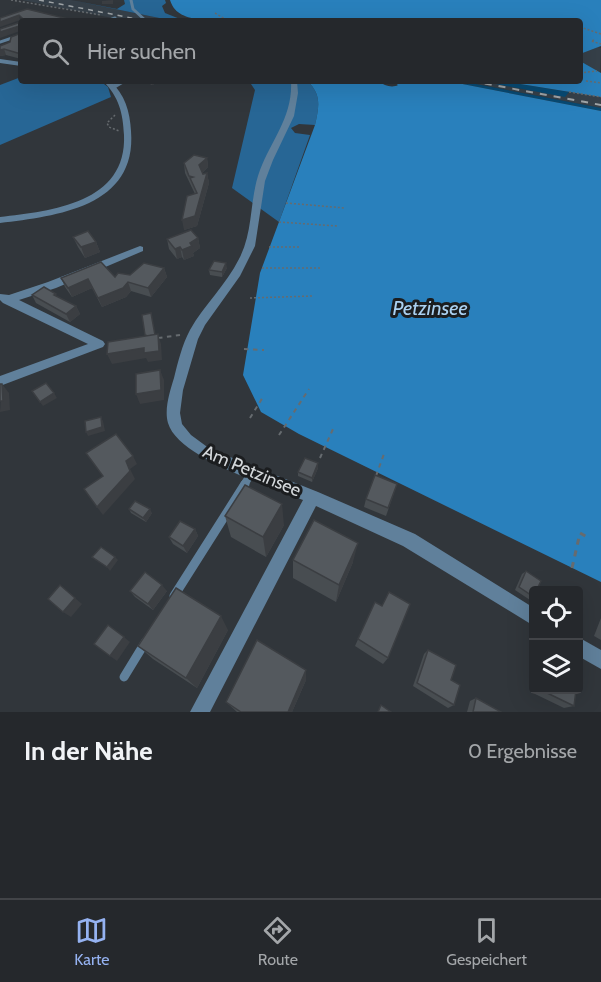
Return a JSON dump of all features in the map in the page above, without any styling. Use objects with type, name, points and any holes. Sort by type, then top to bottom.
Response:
[{"type":"street","points":[[0,62],[18,64]]},
{"type":"street","points":[[0,220],[69,209],[88,200],[117,179],[126,162],[128,141],[126,113],[121,98],[109,84]]},
{"type":"street","name":"Am Petzinsee","points":[[294,84],[290,118],[264,172],[247,255],[228,288],[195,334],[176,394],[173,420],[189,442],[205,453],[313,496],[409,540],[529,615]]},
{"type":"street","points":[[4,298],[52,285],[140,249]]},
{"type":"street","points":[[0,381],[99,344],[4,298]]},
{"type":"street","name":"Am Petzinsee","points":[[200,712],[313,496]]},
{"type":"street","points":[[583,649],[601,660]]},
{"type":"lane","points":[[132,2],[133,9],[143,18]]},
{"type":"lane","points":[[0,42],[18,36]]},
{"type":"lane","points":[[0,48],[10,44]]},
{"type":"lane","points":[[166,608],[252,472]]},
{"type":"lane","points":[[124,677],[154,628]]},
{"type":"path","points":[[11,0],[115,18]]},
{"type":"path","points":[[215,13],[223,18]]},
{"type":"path","points":[[583,28],[601,34]]},
{"type":"path","points":[[594,40],[591,41],[601,44]]},
{"type":"path","points":[[583,73],[597,71]]},
{"type":"path","points":[[586,81],[601,83]]},
{"type":"path","points":[[569,92],[601,97]]},
{"type":"path","points":[[286,203],[345,208]]},
{"type":"path","points":[[279,222],[337,226]]},
{"type":"path","points":[[269,247],[300,247]]},
{"type":"path","points":[[262,268],[320,268]]},
{"type":"path","points":[[250,298],[312,296]]},
{"type":"path","points":[[156,338],[195,334]]},
{"type":"path","points":[[244,349],[264,350]]},
{"type":"path","points":[[279,435],[309,389]]},
{"type":"path","points":[[250,418],[263,397]]},
{"type":"path","points":[[320,458],[333,429]]},
{"type":"path","points":[[376,476],[385,451]]},
{"type":"path","points":[[572,568],[580,533],[587,537]]},
{"type":"shaded area","points":[[22,0],[71,0],[159,18],[112,18]]},
{"type":"shaded area","points":[[71,0],[117,9],[125,4],[124,0],[165,0],[166,3],[162,6],[165,13],[178,18],[159,18]]},
{"type":"shaded area","points":[[601,48],[600,73],[583,63],[583,53]]},
{"type":"shaded area","points":[[18,78],[18,84],[104,84],[108,87],[111,97],[0,145],[0,85]]},
{"type":"shaded area","points":[[251,84],[310,84],[318,101],[315,125],[299,124],[291,128],[295,133],[310,135],[279,222],[232,188],[255,90]]},
{"type":"shaded area","points":[[462,84],[476,84],[601,108],[601,111]]},
{"type":"shaded area","points":[[476,84],[497,84],[565,96],[569,92],[601,97],[601,108]]},
{"type":"shaded area","points":[[496,84],[520,84],[569,92],[565,97]]},
{"type":"water","points":[[170,0],[601,0],[601,46],[583,53],[583,18],[192,18],[178,12]]},
{"type":"water","points":[[583,63],[601,73],[601,97],[521,84],[583,84]]},
{"type":"water","name":"Petzinsee","points":[[310,84],[396,86],[397,84],[462,84],[601,111],[601,582],[299,434],[261,412],[243,375],[260,273],[315,125],[318,101]]},
{"type":"building","points":[[27,9],[64,18],[22,18],[19,15],[0,22],[0,18]]},
{"type":"building","points":[[18,23],[18,26],[0,32],[0,29]]},
{"type":"building","points":[[18,34],[18,53],[0,50],[0,46],[10,42],[11,37]]},
{"type":"building","points":[[194,155],[207,158],[199,165],[203,174],[207,173],[195,216],[182,220],[187,196],[197,193],[190,178],[193,177],[189,176],[184,163]]},
{"type":"building","points":[[191,230],[198,238],[190,243],[192,246],[182,250],[180,247],[175,249],[167,239]]},
{"type":"building","points":[[88,231],[96,242],[81,247],[73,237]]},
{"type":"building","points":[[214,261],[226,263],[222,272],[209,270]]},
{"type":"building","points":[[101,262],[115,277],[118,273],[130,275],[144,263],[164,268],[148,288],[128,282],[123,288],[98,298],[88,279],[68,288],[61,278]]},
{"type":"building","points":[[44,287],[76,306],[66,314],[32,295]]},
{"type":"building","points":[[151,313],[155,335],[148,336],[145,335],[142,315]]},
{"type":"building","points":[[158,334],[159,351],[144,353],[144,348],[107,354],[108,342]]},
{"type":"building","points":[[160,370],[161,390],[136,394],[136,374]]},
{"type":"building","points":[[46,383],[54,393],[40,402],[32,391]]},
{"type":"building","points":[[0,384],[2,384],[3,401],[0,401]]},
{"type":"building","points":[[101,417],[102,427],[86,432],[85,421]]},
{"type":"building","points":[[116,434],[133,456],[126,461],[130,471],[97,507],[84,489],[103,476],[86,453]]},
{"type":"building","points":[[305,458],[318,463],[312,478],[298,472]]},
{"type":"building","points":[[375,475],[397,484],[388,508],[366,499]]},
{"type":"building","points":[[245,485],[282,504],[263,537],[225,516]]},
{"type":"building","points":[[135,501],[150,509],[143,518],[129,509]]},
{"type":"building","points":[[314,520],[358,543],[339,585],[293,560]]},
{"type":"building","points":[[180,521],[195,529],[183,546],[169,537]]},
{"type":"building","points":[[101,547],[115,557],[107,567],[92,557]]},
{"type":"building","points":[[526,571],[541,581],[538,586],[529,586],[529,594],[519,587]]},
{"type":"building","points":[[145,572],[162,585],[148,604],[130,591]]},
{"type":"building","points":[[60,585],[75,598],[63,612],[48,599]]},
{"type":"building","points":[[176,588],[221,616],[186,678],[138,646]]},
{"type":"building","points":[[389,592],[410,604],[388,658],[358,639],[375,602],[382,606]]},
{"type":"building","points":[[108,625],[124,637],[110,656],[94,644]]},
{"type":"building","points":[[257,640],[306,670],[288,712],[241,712],[226,702]]},
{"type":"building","points":[[428,650],[456,665],[451,680],[460,685],[454,705],[417,683]]},
{"type":"building","points":[[549,694],[576,694],[574,706]]},
{"type":"building","points":[[476,698],[501,712],[473,712]]},
{"type":"building","points":[[381,705],[391,712],[378,712]]},
{"type":"railway","points":[[39,0],[132,18]]},
{"type":"railway","points":[[487,84],[601,105]]}]
